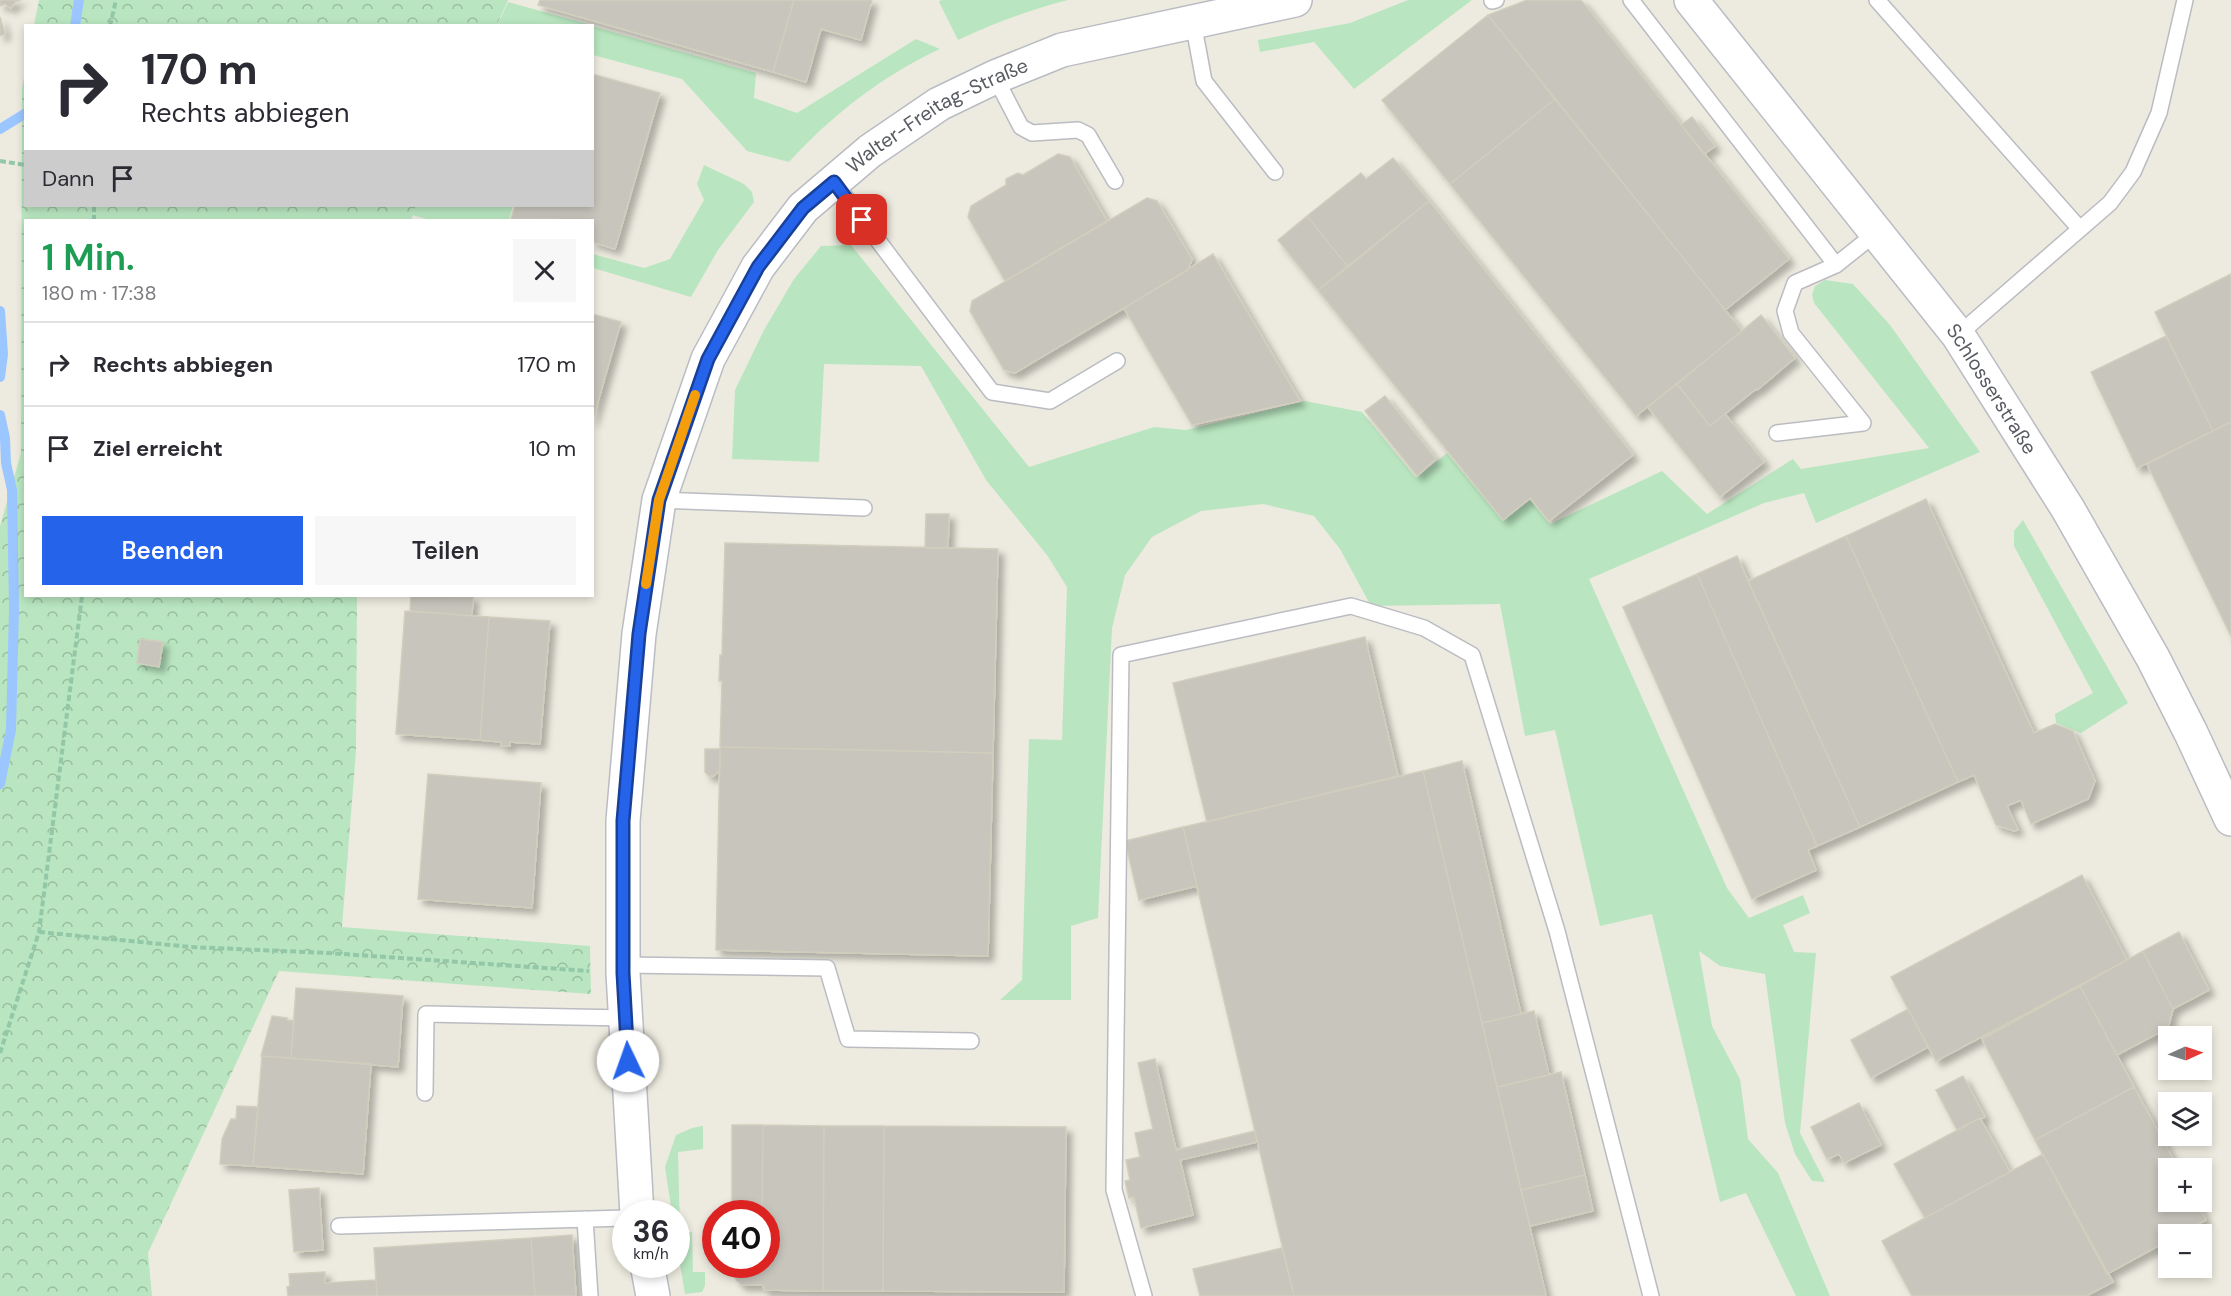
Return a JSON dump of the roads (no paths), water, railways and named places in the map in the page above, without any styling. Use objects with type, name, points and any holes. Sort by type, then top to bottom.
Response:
[{"type":"street","name":"Walter-Freitag-Straße","points":[[636,1200],[624,964],[623,821],[639,634],[659,500],[708,359],[758,267],[803,208],[870,151],[939,104],[994,77],[1062,50],[1295,0]]},
{"type":"street","name":"Schlosserstraße","points":[[1691,0],[1959,336],[2068,509],[2153,658],[2231,819]]},
{"type":"street","points":[[650,1278],[654,1296]]},
{"type":"lane","points":[[1631,0],[1836,265]]},
{"type":"lane","points":[[1877,0],[2080,229]]},
{"type":"lane","points":[[1959,336],[2110,203],[2133,172],[2160,113],[2185,0]]},
{"type":"lane","points":[[1194,22],[1204,81],[1275,172]]},
{"type":"lane","points":[[994,77],[1021,127],[1032,133],[1078,130],[1088,135],[1115,181]]},
{"type":"lane","points":[[834,182],[992,392],[1050,401],[1117,361]]},
{"type":"lane","points":[[1777,433],[1863,423],[1791,333],[1785,311],[1795,283],[1836,265],[1876,233]]},
{"type":"lane","points":[[659,500],[864,508]]},
{"type":"lane","points":[[1144,1296],[1113,1190],[1121,655],[1352,606],[1424,628],[1472,655],[1557,931],[1651,1296]]},
{"type":"lane","points":[[624,964],[827,968],[848,1039],[970,1041]]},
{"type":"lane","points":[[425,1093],[426,1014],[626,1018]]},
{"type":"lane","points":[[339,1226],[612,1218]]},
{"type":"lane","points":[[585,1219],[590,1296]]},
{"type":"waterway","points":[[75,24],[79,0]]},
{"type":"waterway","points":[[0,129],[24,114]]},
{"type":"waterway","points":[[0,311],[3,354],[0,377]]},
{"type":"waterway","points":[[0,415],[12,490],[14,609],[11,730],[0,784]]}]
